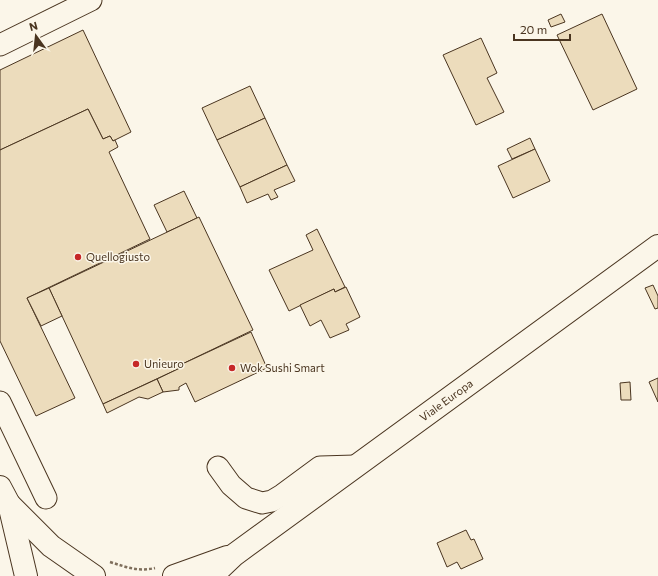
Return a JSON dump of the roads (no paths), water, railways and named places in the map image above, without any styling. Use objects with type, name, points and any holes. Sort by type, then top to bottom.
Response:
[{"type":"main road","name":"Viale Europa","points":[[212,576],[234,555],[658,246]]},
{"type":"main road","points":[[5,496],[51,546],[100,568]]},
{"type":"main road","points":[[5,496],[26,576]]},
{"type":"main road","name":"Viale Europa","points":[[165,572],[234,555]]},
{"type":"lane","points":[[0,45],[91,0]]},
{"type":"lane","points":[[0,402],[46,498]]},
{"type":"lane","points":[[286,517],[233,493],[221,483],[218,467],[231,485],[246,498],[262,503],[277,498],[320,467],[355,466]]},
{"type":"place","name":"Quellogiusto","points":[[78,257]]},
{"type":"place","name":"Unieuro","points":[[136,364]]},
{"type":"place","name":"Wok Sushi Smart","points":[[232,368]]}]
